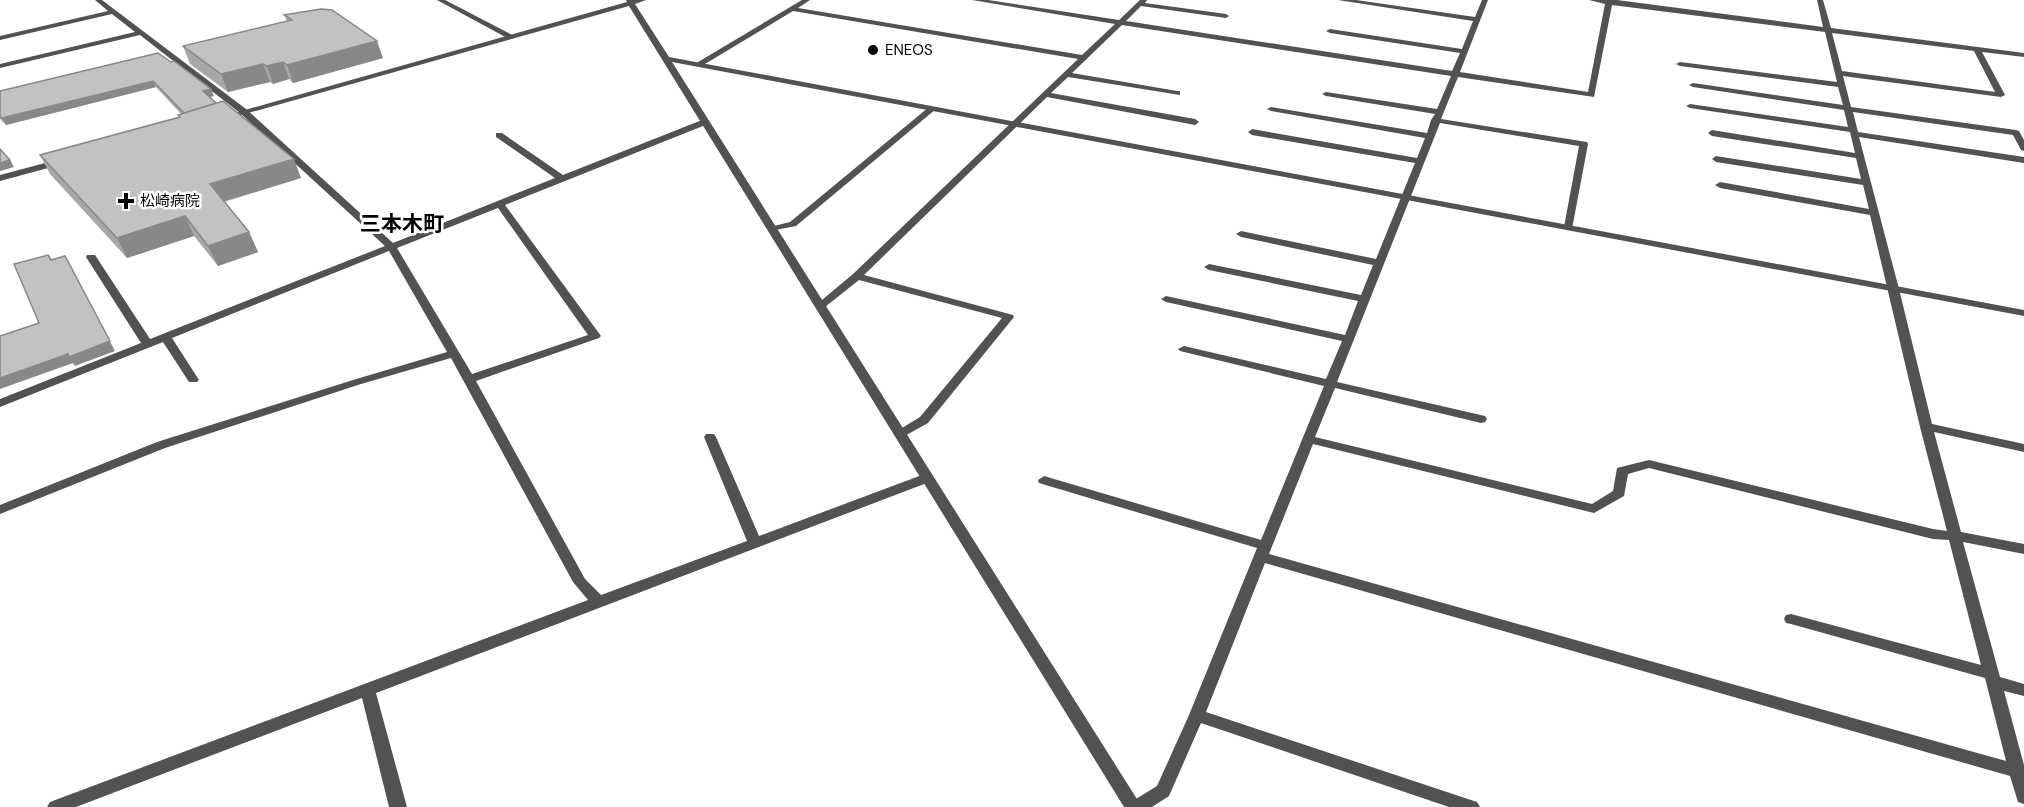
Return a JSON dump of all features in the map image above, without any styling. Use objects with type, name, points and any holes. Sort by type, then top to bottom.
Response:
[{"type":"street","points":[[98,0],[243,111],[391,246],[468,379],[580,582],[598,601]]},
{"type":"street","points":[[440,0],[512,37]]},
{"type":"street","points":[[697,65],[807,0]]},
{"type":"street","points":[[975,0],[1591,95],[1606,5],[1612,1]]},
{"type":"street","points":[[1341,0],[1477,19]]},
{"type":"street","points":[[210,121],[634,1],[705,122],[1135,807],[1163,791],[1197,715],[1485,0]]},
{"type":"street","points":[[1592,0],[2024,55]]},
{"type":"street","points":[[1820,0],[1894,289],[1926,427],[2024,797]]},
{"type":"street","points":[[821,305],[856,276],[1017,125],[1142,2],[1226,16]]},
{"type":"street","points":[[791,9],[1085,58]]},
{"type":"street","points":[[0,38],[114,12]]},
{"type":"street","points":[[1330,31],[1463,51]]},
{"type":"street","points":[[0,66],[141,33]]},
{"type":"street","points":[[1680,64],[2001,95],[1977,49]]},
{"type":"street","points":[[156,56],[167,53]]},
{"type":"street","points":[[666,59],[2024,313]]},
{"type":"street","points":[[1067,75],[1177,93]]},
{"type":"street","points":[[1693,85],[2016,133],[2024,148]]},
{"type":"street","points":[[1326,94],[1584,144],[1569,227]]},
{"type":"street","points":[[1047,95],[1196,122]]},
{"type":"street","points":[[1690,106],[2024,160]]},
{"type":"street","points":[[773,229],[793,224],[932,109]]},
{"type":"street","points":[[1270,109],[1429,136]]},
{"type":"street","points":[[0,404],[705,122]]},
{"type":"street","points":[[1252,132],[1420,161]]},
{"type":"street","points":[[1712,133],[1860,156]]},
{"type":"street","points":[[499,135],[562,179]]},
{"type":"street","points":[[1716,159],[1867,183]]},
{"type":"street","points":[[0,178],[66,160]]},
{"type":"street","points":[[1720,185],[1875,213]]},
{"type":"street","points":[[468,379],[595,336],[500,204]]},
{"type":"street","points":[[1241,234],[1380,262]]},
{"type":"street","points":[[91,257],[147,344]]},
{"type":"street","points":[[1209,267],[1365,299]]},
{"type":"street","points":[[856,276],[1010,317],[924,420],[901,434]]},
{"type":"street","points":[[1166,299],[1349,339]]},
{"type":"street","points":[[166,337],[193,380]]},
{"type":"street","points":[[1184,349],[1481,419]]},
{"type":"street","points":[[0,510],[161,445],[452,354]]},
{"type":"street","points":[[1926,427],[2024,448]]},
{"type":"street","points":[[710,437],[755,542]]},
{"type":"street","points":[[1309,439],[1594,509],[1619,493],[1622,471],[1649,464],[1934,534],[1979,538],[2024,549]]},
{"type":"street","points":[[65,805],[367,688],[927,478]]},
{"type":"street","points":[[1044,480],[1263,551],[2017,771]]},
{"type":"street","points":[[1791,620],[1993,678],[2024,690]]},
{"type":"street","points":[[367,688],[398,807]]},
{"type":"street","points":[[1197,715],[1471,807]]},
{"type":"building","points":[[321,9],[332,10],[377,41],[287,65],[283,62],[267,66],[263,64],[221,74],[183,46],[292,20],[284,15]]},
{"type":"building","points":[[158,53],[171,62],[174,61],[211,89],[203,91],[216,103],[184,113],[153,81],[2,118],[0,116],[0,91]]},
{"type":"building","points":[[223,101],[294,159],[210,184],[249,232],[208,246],[185,216],[117,238],[40,155],[180,117],[178,115]]},
{"type":"building","points":[[0,149],[10,160],[0,163]]},
{"type":"building","points":[[48,255],[51,260],[65,256],[110,341],[69,357],[68,354],[0,378],[0,336],[39,323],[14,264]]},
{"type":"place","name":"ENEOS","points":[[873,50]]},
{"type":"place","name":"松崎病院","points":[[126,201]]},
{"type":"district","name":"三本木町","points":[[402,224]]}]
